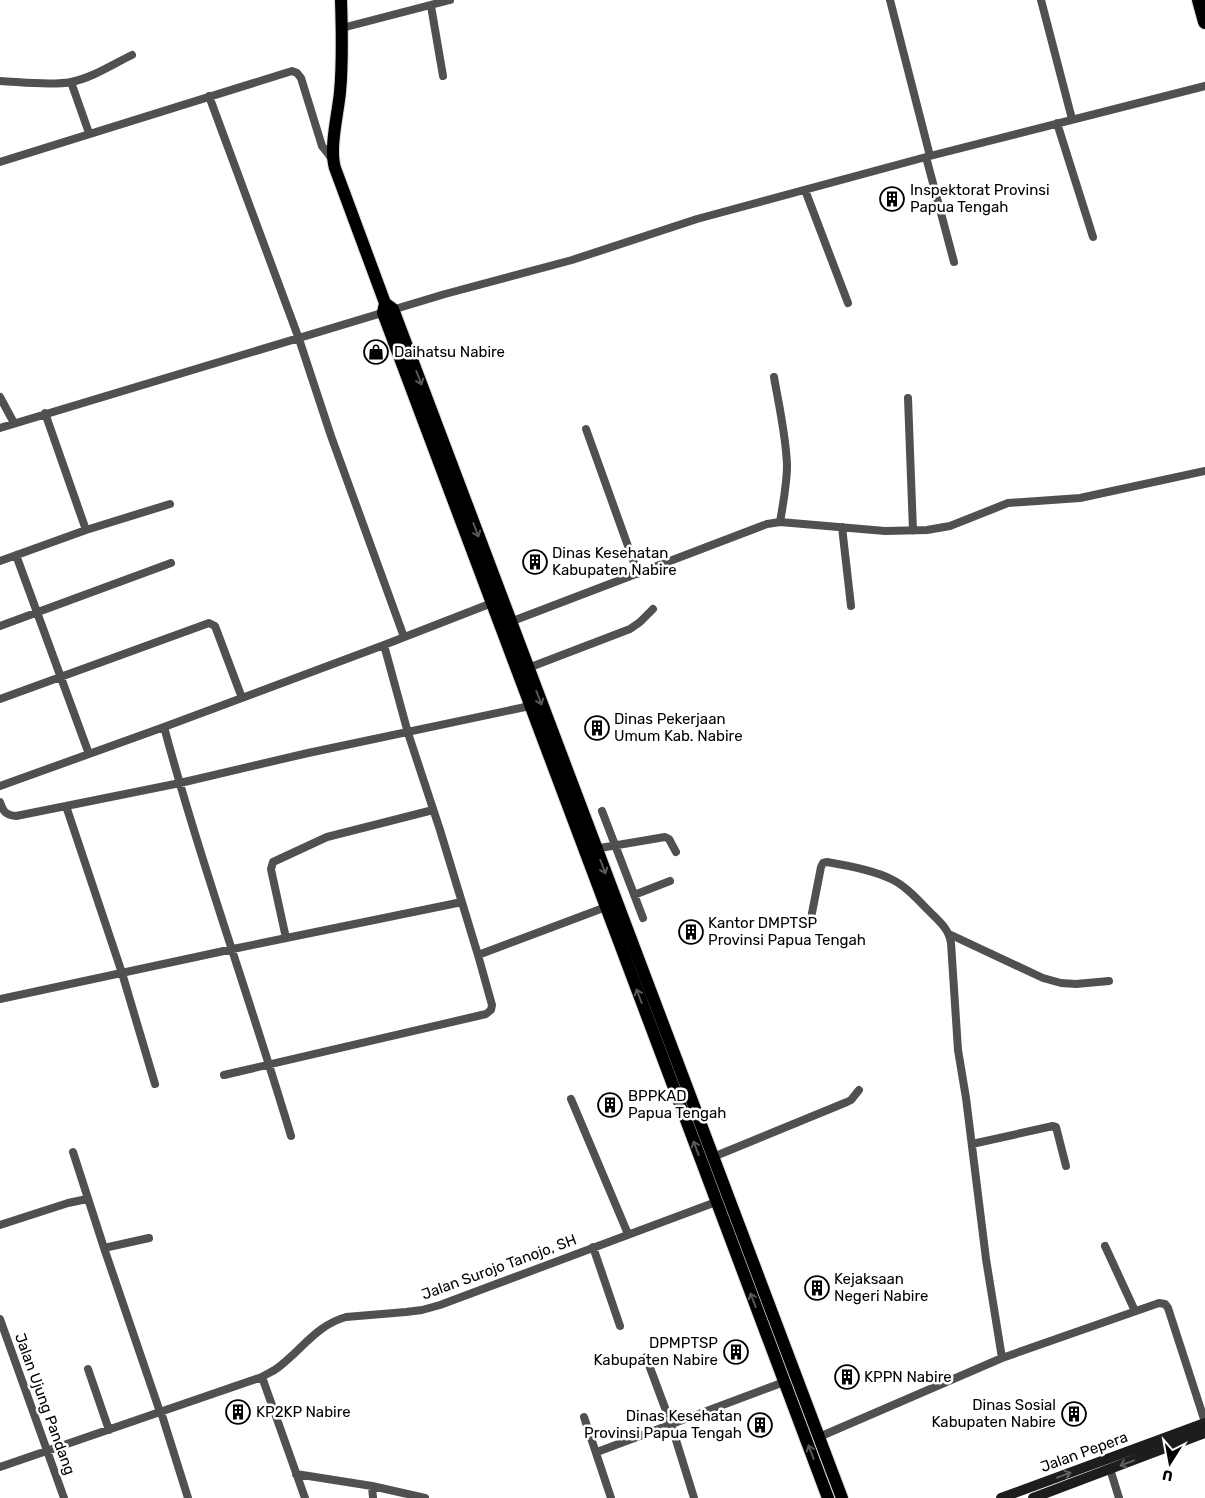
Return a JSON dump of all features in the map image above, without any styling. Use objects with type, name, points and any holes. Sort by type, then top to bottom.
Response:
[{"type":"highway","points":[[1199,0],[1205,22]]},
{"type":"main road","points":[[340,0],[343,51],[333,160],[335,168],[530,706],[591,850],[606,907],[692,1119],[713,1157],[842,1498]]},
{"type":"main road","points":[[387,308],[528,668],[591,850],[692,1119],[716,1202],[828,1498]]},
{"type":"main road","points":[[760,1319],[772,1314]]},
{"type":"main road","name":"Jalan Pepera","points":[[1001,1498],[1205,1422]]},
{"type":"main road","name":"Jalan Pepera","points":[[1038,1496],[1205,1433]]},
{"type":"main road","points":[[1038,1496],[1039,1484]]},
{"type":"street","points":[[342,28],[450,0]]},
{"type":"street","points":[[890,0],[954,262]]},
{"type":"street","points":[[1042,0],[1072,120]]},
{"type":"street","points":[[431,6],[443,76]]},
{"type":"street","points":[[0,81],[71,82],[86,78],[132,55]]},
{"type":"street","points":[[0,162],[290,71],[295,71],[301,78],[322,146],[333,160]]},
{"type":"street","points":[[71,82],[89,133]]},
{"type":"street","points":[[0,428],[45,413],[299,339],[387,308],[572,260],[697,219],[1205,86]]},
{"type":"street","points":[[209,96],[299,339],[331,436],[404,637]]},
{"type":"street","points":[[1057,124],[1092,237]]},
{"type":"street","points":[[805,190],[848,303]]},
{"type":"street","points":[[774,377],[787,461],[780,522]]},
{"type":"street","points":[[0,397],[14,423]]},
{"type":"street","points":[[908,398],[913,531]]},
{"type":"street","points":[[45,413],[86,530]]},
{"type":"street","points":[[586,429],[638,574]]},
{"type":"street","points":[[510,622],[759,527],[780,522],[877,531],[913,531],[950,526],[1008,503],[1080,498],[1205,471]]},
{"type":"street","points":[[0,561],[86,530],[170,504]]},
{"type":"street","points":[[842,527],[851,606]]},
{"type":"street","points":[[16,555],[88,754]]},
{"type":"street","points":[[0,626],[170,563]]},
{"type":"street","points":[[0,786],[242,698],[492,603]]},
{"type":"street","points":[[528,668],[630,629],[653,609]]},
{"type":"street","points":[[0,699],[212,623],[216,626],[242,698]]},
{"type":"street","points":[[224,1075],[477,1016],[490,1012],[492,1008],[462,902],[408,733],[384,645]]},
{"type":"street","points":[[0,802],[3,811],[10,816],[16,816],[180,783],[308,753],[530,706]]},
{"type":"street","points":[[164,727],[291,1136]]},
{"type":"street","points":[[66,806],[122,972],[155,1084]]},
{"type":"street","points":[[286,938],[271,869],[273,862],[327,837],[433,810]]},
{"type":"street","points":[[602,811],[643,918]]},
{"type":"street","points":[[591,850],[665,837],[669,839],[676,852]]},
{"type":"street","points":[[812,913],[820,867],[823,863],[827,862],[885,876],[896,882],[941,923],[949,934],[958,1050],[964,1082],[986,1259],[1002,1358]]},
{"type":"street","points":[[634,895],[670,881]]},
{"type":"street","points":[[0,998],[232,948],[462,902]]},
{"type":"street","points":[[478,955],[606,907]]},
{"type":"street","points":[[949,934],[1043,978],[1061,983],[1076,984],[1109,981]]},
{"type":"street","points":[[713,1157],[847,1102],[859,1090]]},
{"type":"street","points":[[571,1099],[628,1234]]},
{"type":"street","points":[[972,1144],[1053,1126],[1056,1127],[1066,1166]]},
{"type":"street","points":[[73,1152],[87,1199],[161,1412],[188,1498]]},
{"type":"street","points":[[0,1225],[68,1203],[87,1199]]},
{"type":"street","name":"Jalan Surojo Tanojo, SH","points":[[0,1467],[262,1377],[276,1369],[320,1329],[335,1320],[346,1317],[431,1308],[716,1202]]},
{"type":"street","points":[[104,1248],[149,1238]]},
{"type":"street","points":[[1104,1246],[1135,1311]]},
{"type":"street","points":[[594,1247],[620,1326]]},
{"type":"street","points":[[819,1437],[1002,1358],[1159,1302],[1167,1306],[1205,1422]]},
{"type":"street","name":"Jalan Ujung Pandang","points":[[0,1319],[64,1498]]},
{"type":"street","points":[[646,1357],[671,1424],[694,1498]]},
{"type":"street","points":[[88,1368],[108,1430]]},
{"type":"street","points":[[262,1377],[305,1498]]},
{"type":"street","points":[[597,1452],[784,1382]]},
{"type":"street","points":[[584,1417],[612,1498]]},
{"type":"street","points":[[1110,1470],[1119,1498]]},
{"type":"street","points":[[296,1474],[372,1486],[426,1498]]},
{"type":"street","points":[[372,1486],[374,1498]]},
{"type":"place","name":"Inspektorat Provinsi Papua Tengah","points":[[892,199]]},
{"type":"place","name":"Daihatsu Nabire","points":[[376,352]]},
{"type":"place","name":"Dinas Kesehatan Kabupaten Nabire","points":[[535,562]]},
{"type":"place","name":"Dinas Pekerjaan Umum Kab. Nabire","points":[[597,728]]},
{"type":"place","name":"Kantor DMPTSP Provinsi Papua Tengah","points":[[691,932]]},
{"type":"place","name":"BPPKAD Papua Tengah","points":[[610,1105]]},
{"type":"place","name":"Kejaksaan Negeri Nabire","points":[[817,1288]]},
{"type":"place","name":"DPMPTSP Kabupaten Nabire","points":[[736,1352]]},
{"type":"place","name":"KPPN Nabire","points":[[847,1377]]},
{"type":"place","name":"KP2KP Nabire","points":[[238,1412]]},
{"type":"place","name":"Dinas Sosial Kabupaten Nabire","points":[[1074,1414]]},
{"type":"place","name":"Dinas Kesehatan Provinsi Papua Tengah","points":[[760,1425]]}]
